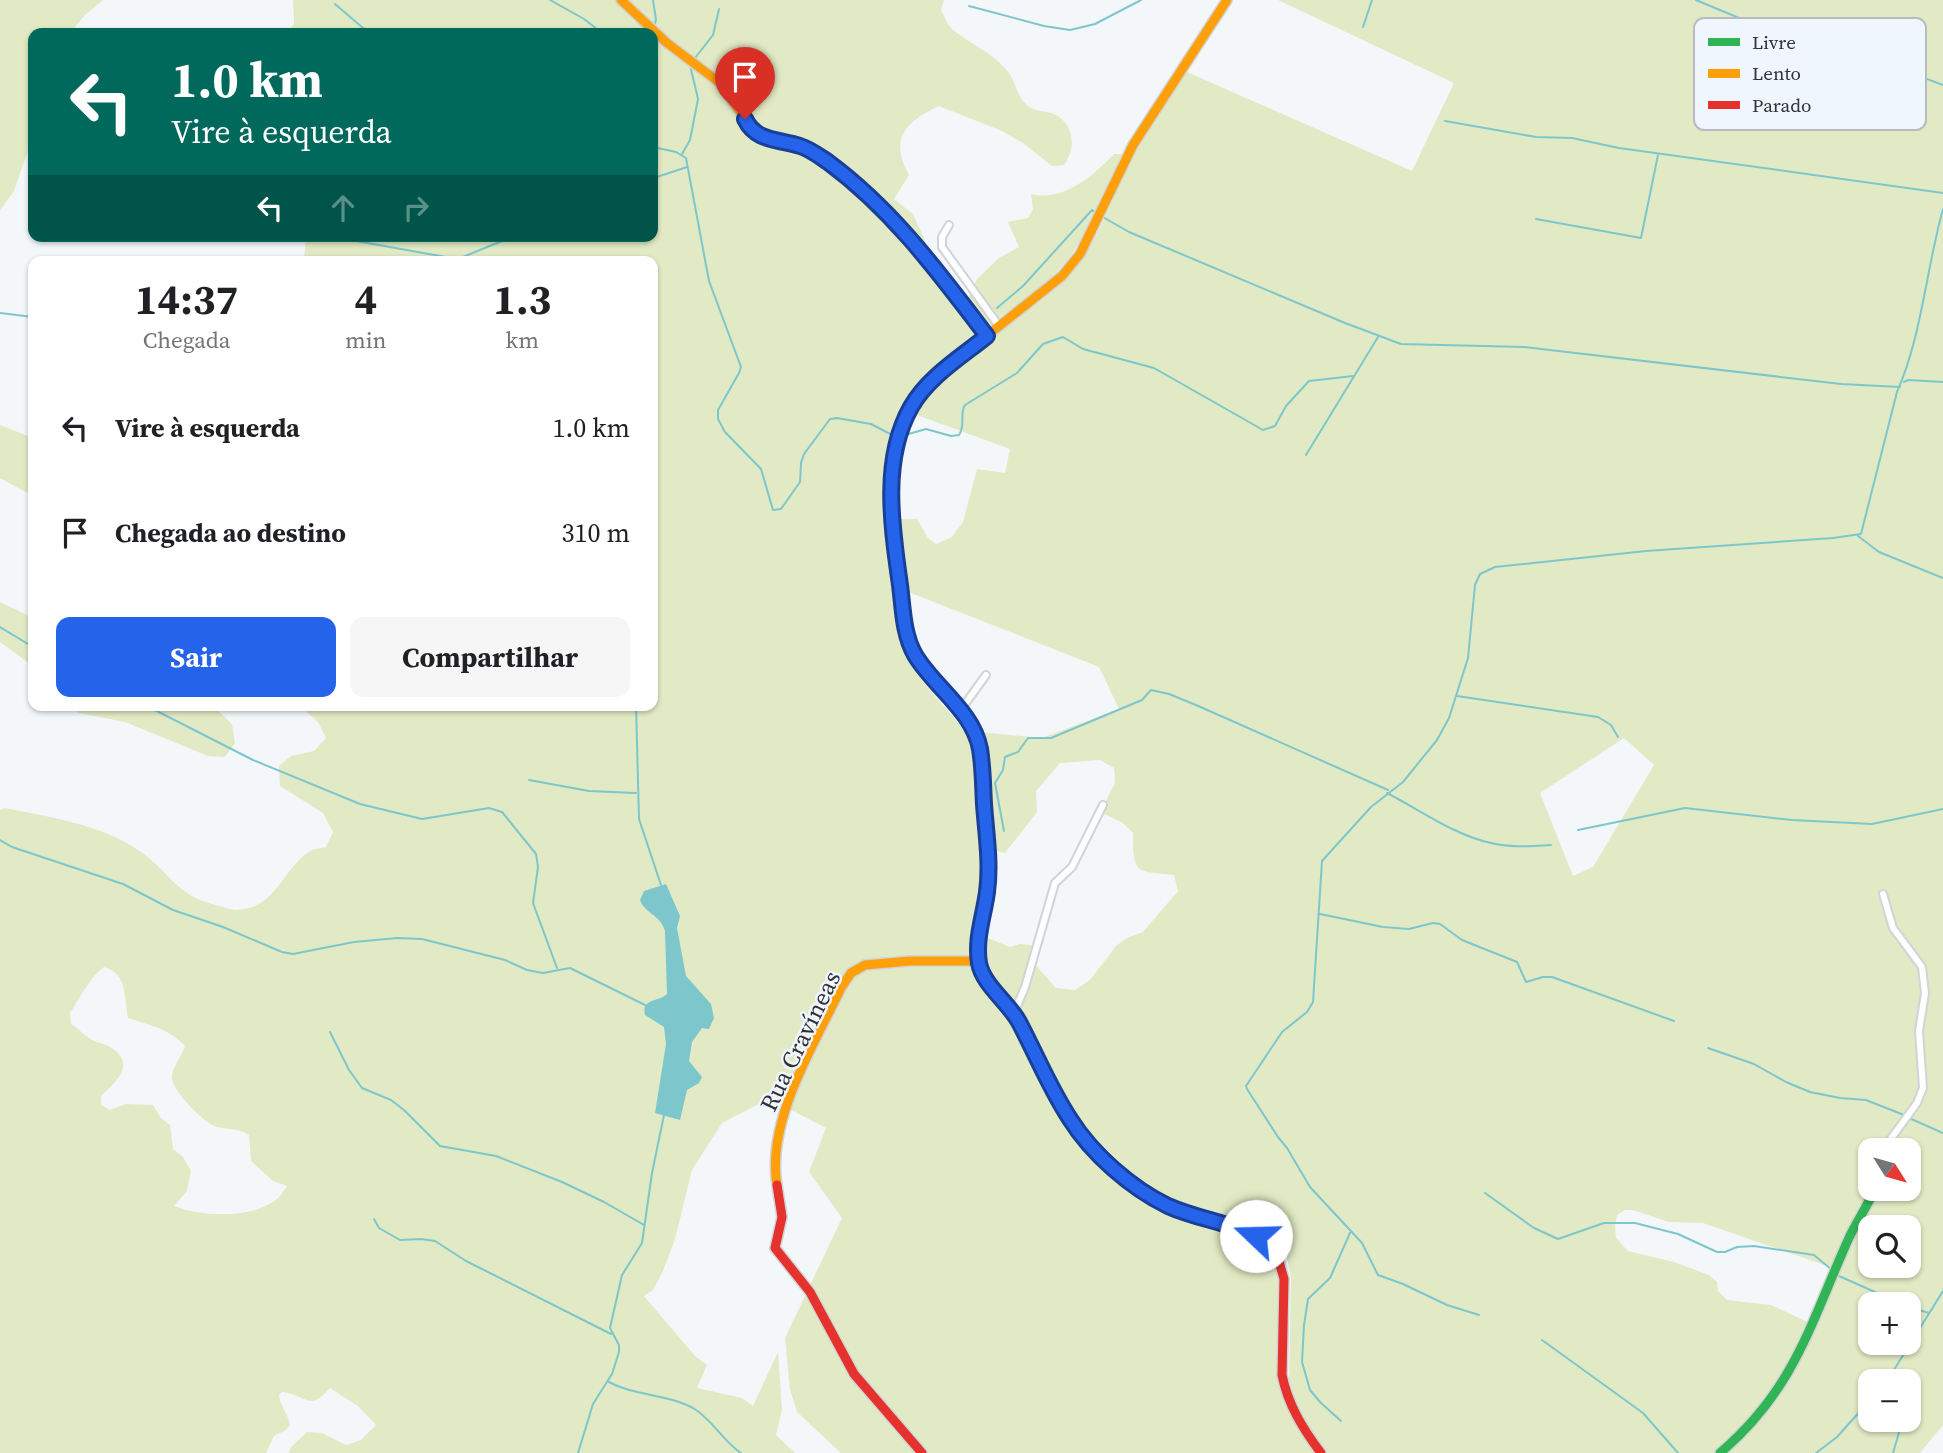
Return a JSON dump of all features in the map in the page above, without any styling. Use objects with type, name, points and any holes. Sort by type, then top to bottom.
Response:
[{"type":"street","points":[[621,0],[651,28]]},
{"type":"street","points":[[1227,0],[1133,145],[1080,254],[1062,276],[931,382],[913,404],[896,448],[893,478],[894,550],[907,635],[914,653],[960,711],[980,749],[988,877],[979,941],[979,961],[986,978],[1014,1013],[1070,1120],[1129,1181],[1168,1206],[1245,1231],[1276,1251],[1284,1279],[1284,1389],[1294,1412],[1321,1453]]},
{"type":"street","points":[[658,35],[720,83],[754,132],[764,138],[798,145],[815,153],[887,213],[928,257],[987,336]]},
{"type":"street","points":[[949,225],[942,237],[942,247],[999,326]]},
{"type":"street","points":[[960,711],[986,675]]},
{"type":"street","points":[[1014,1013],[1055,883],[1072,867],[1103,805]]},
{"type":"street","points":[[1883,894],[1893,928],[1922,967],[1926,993],[1919,1031],[1923,1088],[1917,1103],[1891,1138]]},
{"type":"street","name":"Rua Cravíneas","points":[[922,1453],[854,1374],[810,1292],[776,1253],[775,1242],[782,1209],[775,1176],[775,1144],[785,1107],[851,972],[865,965],[910,961],[979,961]]},
{"type":"street","points":[[1720,1453],[1746,1433],[1758,1419],[1801,1351],[1868,1201]]},
{"type":"green space","points":[[0,0],[103,0],[74,28],[28,28],[28,150],[14,191],[0,210]]},
{"type":"green space","points":[[293,0],[944,0],[941,10],[952,29],[1003,66],[1021,99],[1028,106],[1061,118],[1070,130],[1072,144],[1064,165],[1052,166],[1023,143],[1002,131],[939,106],[909,125],[904,133],[900,151],[909,175],[894,199],[913,214],[927,245],[968,298],[977,279],[999,258],[1019,247],[1008,222],[1028,218],[1033,209],[1031,194],[1066,191],[1097,171],[1114,154],[1122,154],[1089,227],[1062,266],[1039,288],[949,358],[918,389],[903,410],[890,455],[887,495],[899,614],[904,644],[913,666],[970,739],[976,753],[983,883],[974,972],[1011,1016],[1076,1135],[1122,1179],[1164,1208],[1257,1239],[1276,1257],[1281,1280],[1279,1382],[1286,1405],[1315,1453],[841,1453],[797,1412],[790,1389],[785,1338],[842,1218],[809,1172],[826,1128],[789,1109],[800,1070],[774,1096],[722,1123],[692,1170],[675,1239],[663,1271],[653,1290],[644,1296],[695,1356],[707,1365],[697,1388],[742,1398],[753,1406],[778,1352],[782,1410],[776,1435],[795,1453],[289,1453],[291,1447],[307,1432],[322,1433],[346,1445],[361,1440],[376,1425],[358,1406],[330,1388],[312,1401],[290,1393],[282,1392],[279,1395],[290,1425],[274,1436],[266,1453],[0,1453],[0,810],[5,808],[56,818],[107,834],[138,850],[191,895],[202,901],[237,910],[261,903],[301,858],[310,851],[326,847],[333,832],[323,813],[280,786],[279,766],[291,756],[314,751],[326,738],[318,722],[306,711],[658,711],[658,256],[304,256],[306,242],[658,242],[658,28],[290,28],[294,24]],"holes":[[[104,967],[117,975],[124,987],[128,1018],[166,1032],[185,1046],[172,1076],[181,1096],[212,1125],[239,1130],[249,1135],[251,1161],[273,1181],[287,1186],[277,1199],[255,1210],[227,1214],[198,1212],[174,1206],[187,1191],[191,1171],[183,1157],[173,1149],[170,1125],[161,1118],[153,1105],[126,1104],[110,1110],[101,1105],[101,1096],[122,1072],[122,1060],[110,1047],[91,1039],[71,1024],[70,1013],[99,971]]]},
{"type":"green space","points":[[1278,0],[1943,0],[1943,1425],[1920,1453],[1327,1453],[1303,1417],[1289,1380],[1291,1279],[1286,1251],[1263,1229],[1168,1198],[1129,1171],[1085,1128],[1019,1009],[984,969],[988,938],[1010,947],[1020,944],[1039,946],[1033,962],[1056,988],[1075,990],[1090,980],[1116,946],[1143,932],[1178,891],[1174,875],[1151,873],[1139,868],[1134,856],[1133,833],[1123,823],[1100,812],[1115,783],[1114,768],[1100,760],[1060,763],[1036,791],[1037,812],[1005,853],[992,850],[987,751],[979,732],[1042,738],[1119,709],[1099,667],[906,591],[898,519],[917,519],[928,538],[936,544],[952,537],[963,522],[977,469],[1005,473],[1010,449],[914,414],[955,367],[990,337],[1054,290],[1081,260],[1100,228],[1143,133],[1187,72],[1412,171],[1454,83]],"holes":[[[1624,738],[1654,765],[1593,867],[1573,876],[1540,793]],[[1625,1210],[1633,1210],[1669,1222],[1703,1223],[1836,1269],[1812,1324],[1771,1305],[1727,1300],[1718,1291],[1717,1282],[1709,1275],[1674,1262],[1628,1251],[1616,1238],[1615,1226],[1617,1215]]]},
{"type":"green space","points":[[0,425],[28,436],[28,493],[0,478]]},
{"type":"green space","points":[[0,602],[28,616],[28,662],[0,642]]},
{"type":"green space","points":[[77,711],[218,711],[232,724],[235,743],[225,757],[208,756],[125,722]]},
{"type":"water","points":[[666,884],[680,916],[677,928],[686,976],[711,1004],[714,1018],[709,1029],[702,1028],[692,1042],[689,1061],[702,1077],[699,1083],[687,1090],[680,1120],[655,1113],[666,1044],[664,1027],[645,1015],[644,1010],[648,1003],[667,994],[665,931],[660,921],[640,900],[644,891]]},
{"type":"waterway","points":[[550,0],[596,28]]},
{"type":"waterway","points":[[653,0],[656,20],[654,26]]},
{"type":"waterway","points":[[969,6],[1044,26],[1070,30],[1095,24],[1141,0]]},
{"type":"waterway","points":[[1363,27],[1372,0]]},
{"type":"waterway","points":[[1696,0],[1739,18]]},
{"type":"waterway","points":[[335,4],[363,28]]},
{"type":"waterway","points":[[695,58],[713,35],[719,9]]},
{"type":"waterway","points":[[682,154],[690,140],[698,99],[690,65]]},
{"type":"waterway","points":[[1926,79],[1943,85]]},
{"type":"waterway","points":[[1445,121],[1536,137],[1572,138],[1619,148],[1943,193]]},
{"type":"waterway","points":[[658,148],[676,152],[686,158],[709,281],[741,367],[718,410],[718,419],[725,432],[761,469],[773,510],[781,509],[800,482],[804,454],[830,419],[871,424],[896,437]]},
{"type":"waterway","points":[[1536,219],[1641,238],[1658,155]]},
{"type":"waterway","points":[[658,177],[687,167]]},
{"type":"waterway","points":[[1479,1315],[1447,1305],[1378,1275],[1362,1243],[1310,1187],[1247,1089],[1246,1086],[1282,1032],[1307,1012],[1313,1002],[1322,861],[1371,807],[1403,782],[1437,740],[1449,718],[1468,658],[1475,585],[1480,574],[1495,567],[1646,551],[1861,534],[1897,392],[1918,325],[1943,209]]},
{"type":"waterway","points":[[997,308],[1023,286],[1092,210],[1097,213]]},
{"type":"waterway","points":[[1101,216],[1129,232],[1401,344],[1524,347],[1841,384],[1900,387]]},
{"type":"waterway","points":[[362,242],[440,256]]},
{"type":"waterway","points":[[465,256],[500,242]]},
{"type":"waterway","points":[[0,313],[28,316]]},
{"type":"waterway","points":[[905,435],[926,429],[951,436],[959,435],[965,405],[1017,373],[1043,344],[1063,337],[1083,349],[1154,368],[1263,430],[1275,426],[1286,406],[1309,381],[1353,376]]},
{"type":"waterway","points":[[1306,455],[1378,337]]},
{"type":"waterway","points":[[1904,382],[1943,382]]},
{"type":"waterway","points":[[1858,536],[1879,552],[1943,578]]},
{"type":"waterway","points":[[0,627],[28,644]]},
{"type":"waterway","points":[[1004,831],[995,783],[1003,770],[1005,757],[1018,752],[1028,738],[1051,738],[1142,700],[1151,690],[1196,705],[1388,790]]},
{"type":"waterway","points":[[1457,696],[1598,717],[1611,725],[1618,737]]},
{"type":"waterway","points":[[157,711],[253,760],[360,804],[422,819],[489,808],[502,812],[536,854],[538,867],[533,903],[557,968]]},
{"type":"waterway","points":[[636,711],[639,819],[661,885]]},
{"type":"waterway","points":[[529,780],[589,791],[636,793]]},
{"type":"waterway","points":[[1387,793],[1477,839],[1506,846],[1551,845]]},
{"type":"waterway","points":[[1578,830],[1685,808],[1792,820],[1872,824],[1943,809]]},
{"type":"waterway","points":[[0,840],[12,847],[123,884],[173,910],[223,927],[282,952],[293,954],[354,942],[397,938],[422,939],[505,960],[527,970],[543,973],[570,968],[645,1005]]},
{"type":"waterway","points":[[1320,914],[1383,927],[1409,929],[1433,923],[1440,924],[1462,940],[1517,962],[1526,982],[1552,977],[1674,1021]]},
{"type":"waterway","points":[[330,1032],[349,1070],[362,1088],[391,1100],[440,1146],[496,1156],[562,1182],[644,1225]]},
{"type":"waterway","points":[[1708,1048],[1754,1064],[1810,1092],[1866,1100],[1904,1115]]},
{"type":"waterway","points":[[578,1453],[593,1404],[612,1374],[619,1352],[619,1345],[610,1328],[622,1275],[642,1243],[664,1115]]},
{"type":"waterway","points":[[1909,1118],[1943,1133]]},
{"type":"waterway","points":[[1485,1193],[1534,1228],[1558,1239],[1604,1223],[1635,1223],[1678,1234],[1717,1252],[1754,1246],[1814,1255],[1832,1270]]},
{"type":"waterway","points":[[374,1219],[379,1228],[400,1240],[435,1241],[466,1261],[611,1334]]},
{"type":"waterway","points":[[1341,1421],[1310,1390],[1302,1362],[1308,1299],[1330,1278],[1350,1233]]},
{"type":"waterway","points":[[1839,1276],[1875,1292]]},
{"type":"waterway","points":[[1894,1369],[1943,1291]]},
{"type":"waterway","points":[[1921,1311],[1929,1313]]},
{"type":"waterway","points":[[1542,1340],[1643,1413],[1678,1453]]},
{"type":"waterway","points":[[609,1382],[693,1408],[741,1453]]},
{"type":"waterway","points":[[1816,1453],[1837,1437],[1858,1414]]},
{"type":"waterway","points":[[1893,1453],[1899,1432]]},
{"type":"traffic: fast","points":[[917,400],[905,418],[894,466],[892,494],[895,550],[909,639],[930,676],[947,696]]},
{"type":"traffic: fast","points":[[1720,1453],[1766,1405],[1798,1355],[1848,1240],[1869,1201]]},
{"type":"traffic: slow","points":[[621,0],[651,28]]},
{"type":"traffic: slow","points":[[917,400],[944,370],[1062,276],[1080,254],[1133,145],[1227,0]]},
{"type":"traffic: slow","points":[[658,35],[720,83],[754,132],[815,153],[887,213],[927,257],[987,336]]},
{"type":"traffic: slow","points":[[947,696],[971,726],[980,749],[988,877],[979,941],[979,966],[1014,1013],[1070,1120],[1085,1137]]},
{"type":"traffic: slow","points":[[777,1185],[775,1160],[785,1110],[806,1059],[851,973],[865,965],[910,961],[979,961]]},
{"type":"traffic: jam","points":[[1085,1137],[1129,1181],[1168,1206],[1245,1231],[1276,1251],[1284,1279],[1282,1375],[1297,1416],[1321,1453]]},
{"type":"traffic: jam","points":[[777,1185],[782,1217],[775,1248],[810,1292],[854,1374],[922,1453]]},
{"type":"route","points":[[745,119],[751,129],[764,138],[798,145],[815,153],[860,188],[928,257],[987,336],[944,370],[913,404],[896,448],[892,509],[894,550],[907,635],[914,653],[925,669],[971,726],[980,749],[988,877],[979,941],[979,966],[1014,1013],[1070,1120],[1100,1154],[1129,1181],[1168,1206],[1256,1236]]}]
